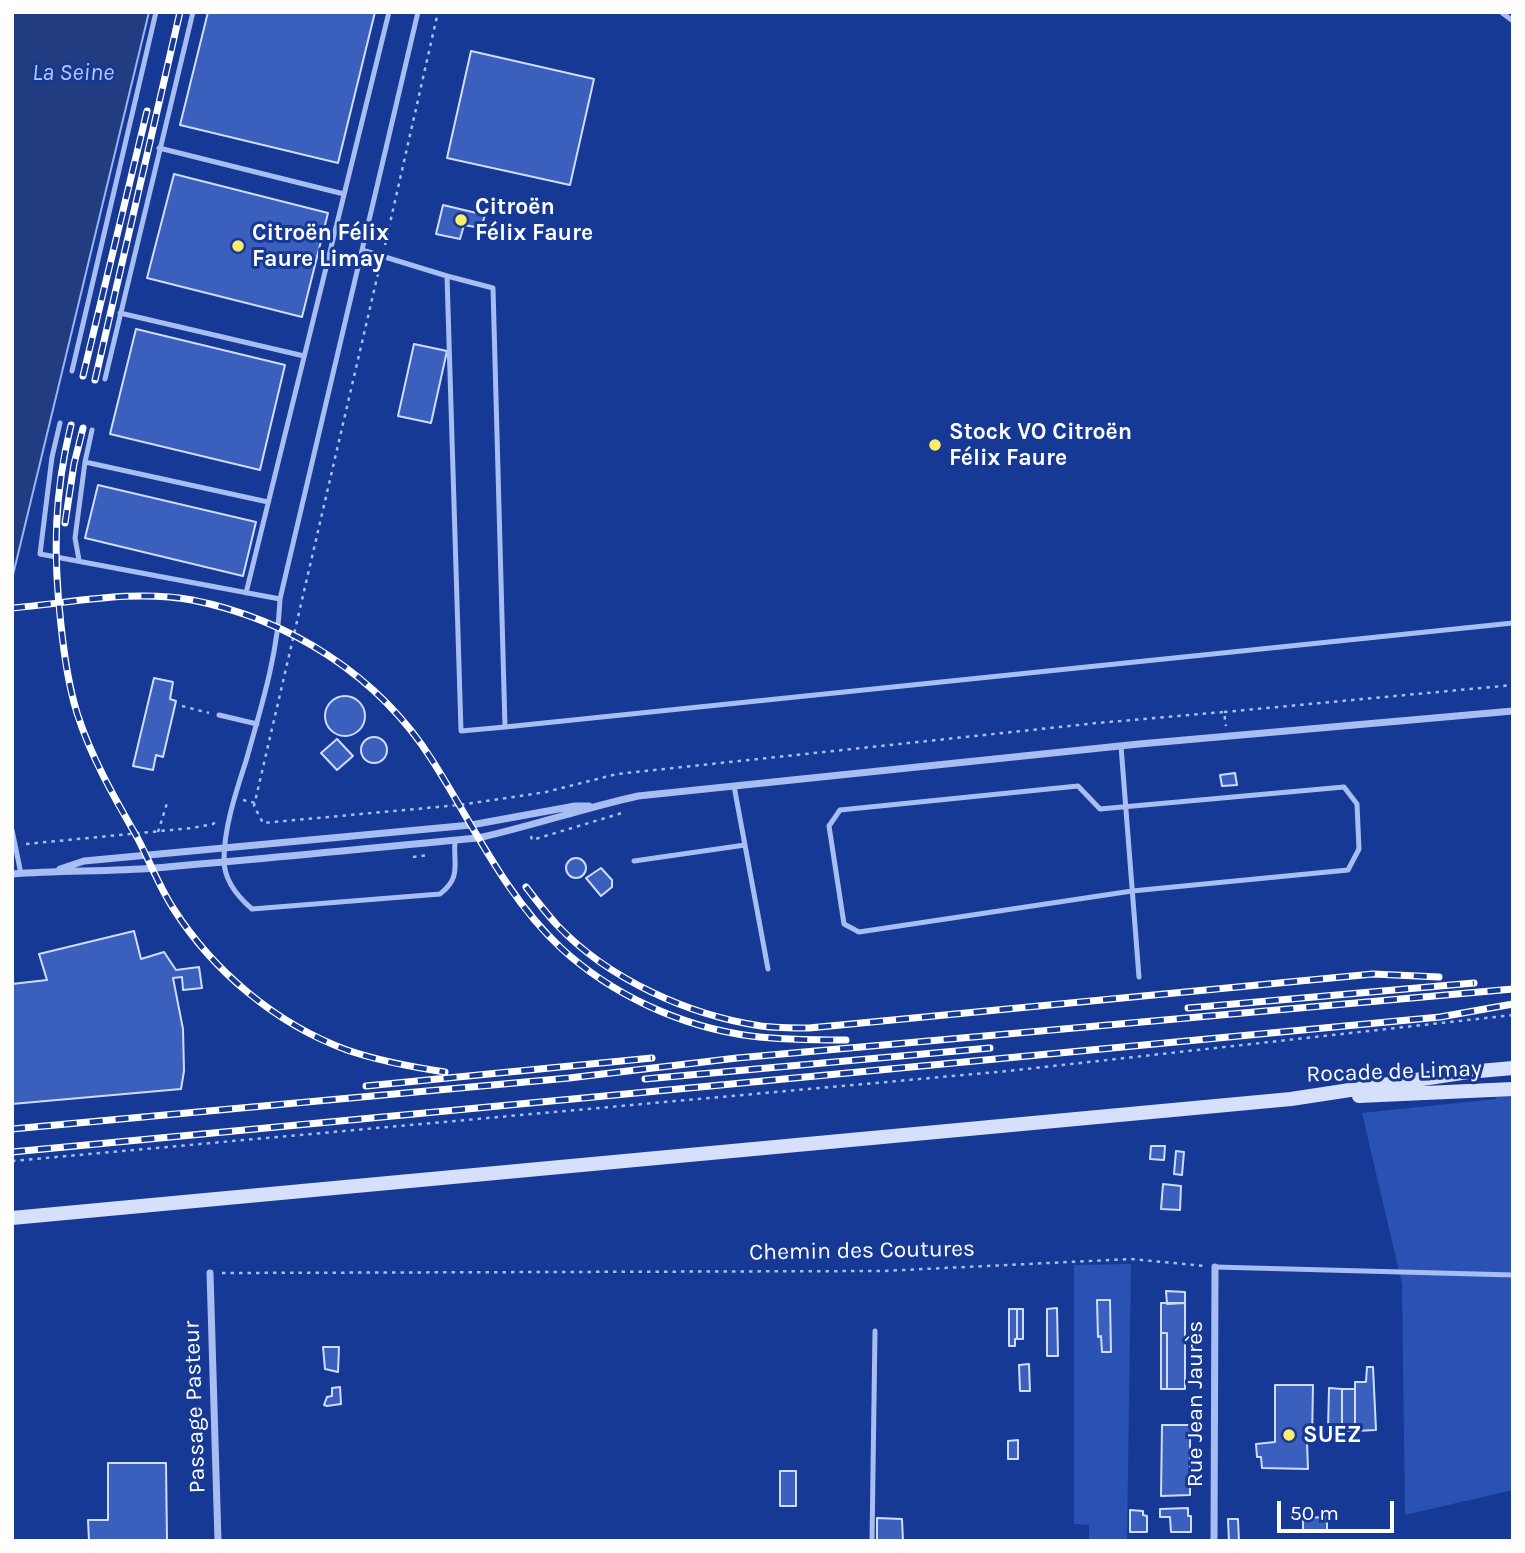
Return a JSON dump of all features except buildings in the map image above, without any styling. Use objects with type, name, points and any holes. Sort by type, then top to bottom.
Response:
[{"type":"main road","name":"Rocade de Limay","points":[[1291,1099],[1468,1072],[1513,1068]]},
{"type":"main road","name":"Rocade de Limay","points":[[1291,1099],[1513,1089]]},
{"type":"main road","points":[[12,1218],[1291,1099]]},
{"type":"street","points":[[16,874],[56,870],[129,870],[478,838],[638,796],[1121,746],[1513,711]]},
{"type":"street","points":[[56,870],[84,860],[471,825],[575,806],[594,806]]},
{"type":"street","name":"Rue Jean Jaurès","points":[[1214,1541],[1215,1267]]},
{"type":"street","name":"Passage Pasteur","points":[[211,1273],[218,1541]]},
{"type":"lane","points":[[72,371],[156,12]]},
{"type":"lane","points":[[105,379],[192,12]]},
{"type":"lane","points":[[246,593],[389,12]]},
{"type":"lane","points":[[418,12],[280,599],[277,641],[257,724],[234,799],[224,862],[234,890],[252,909],[440,894],[456,874],[455,840]]},
{"type":"lane","points":[[1505,13],[1513,21]]},
{"type":"lane","points":[[159,148],[344,194]]},
{"type":"lane","points":[[362,250],[493,288],[505,727]]},
{"type":"lane","points":[[447,276],[461,731],[1513,623]]},
{"type":"lane","points":[[120,313],[304,356]]},
{"type":"lane","points":[[60,423],[52,457],[40,554],[280,599]]},
{"type":"lane","points":[[79,560],[75,538],[92,430]]},
{"type":"lane","points":[[85,462],[268,502]]},
{"type":"lane","points":[[219,715],[257,724]]},
{"type":"lane","points":[[1121,746],[1139,977]]},
{"type":"lane","points":[[734,786],[768,969]]},
{"type":"lane","points":[[1077,786],[1100,809],[1126,807],[1344,787],[1357,804],[1359,849],[1348,870],[1132,891],[859,932],[844,923],[829,826],[840,810],[1077,786]]},
{"type":"lane","points":[[12,830],[16,874]]},
{"type":"lane","points":[[634,861],[745,845]]},
{"type":"lane","points":[[1215,1267],[1513,1275]]},
{"type":"lane","points":[[872,1541],[875,1331]]},
{"type":"path","points":[[438,12],[254,806],[263,823],[407,810],[546,792],[617,774],[1097,723],[1513,685]]},
{"type":"path","points":[[182,706],[219,715]]},
{"type":"path","points":[[1224,712],[1227,736]]},
{"type":"path","points":[[158,832],[169,800]]},
{"type":"path","points":[[407,810],[408,818]]},
{"type":"path","points":[[530,833],[532,840],[628,811]]},
{"type":"path","points":[[15,845],[158,832],[213,824],[221,817]]},
{"type":"path","points":[[114,836],[114,845]]},
{"type":"path","points":[[12,1161],[1008,1071],[1513,1015]]},
{"type":"path","name":"Chemin des Coutures","points":[[211,1273],[883,1271],[1131,1259],[1215,1267]]},
{"type":"shaded area","points":[[1513,1095],[1513,1490],[1405,1515],[1402,1284],[1362,1113]]},
{"type":"shaded area","points":[[1131,1264],[1127,1541],[1089,1541],[1089,1525],[1074,1524],[1074,1265]]},
{"type":"water","name":"La Seine","points":[[12,12],[149,12],[12,579]]},
{"type":"railway","points":[[95,380],[180,12]]},
{"type":"railway","points":[[83,376],[147,111]]},
{"type":"railway","points":[[71,425],[61,475],[56,549],[58,599],[69,680],[77,713],[96,761],[168,900],[189,931],[227,974],[248,993],[295,1026],[359,1054],[445,1072]]},
{"type":"railway","points":[[65,523],[74,464],[83,428]]},
{"type":"railway","points":[[12,608],[125,596],[170,597],[228,609],[297,637],[358,677],[386,702],[432,760],[506,883],[523,906],[541,928],[581,965],[625,994],[674,1017],[699,1025],[763,1037],[846,1040]]},
{"type":"railway","points":[[526,887],[577,944],[625,978],[651,992],[706,1013],[767,1027],[809,1028],[1373,974],[1439,977]]},
{"type":"railway","points":[[1188,1008],[1474,983]]},
{"type":"railway","points":[[12,1129],[569,1078],[737,1058],[1513,989]]},
{"type":"railway","points":[[12,1152],[1440,1017],[1513,1004]]},
{"type":"railway","points":[[645,1079],[990,1048]]},
{"type":"railway","points":[[366,1086],[652,1058]]},
{"type":"place","name":"Citroën Félix Faure","points":[[461,220]]},
{"type":"place","name":"Citroën Félix Faure Limay","points":[[238,246]]},
{"type":"place","name":"Stock VO Citroën Félix Faure","points":[[935,445]]},
{"type":"place","name":"SUEZ","points":[[1289,1435]]}]
